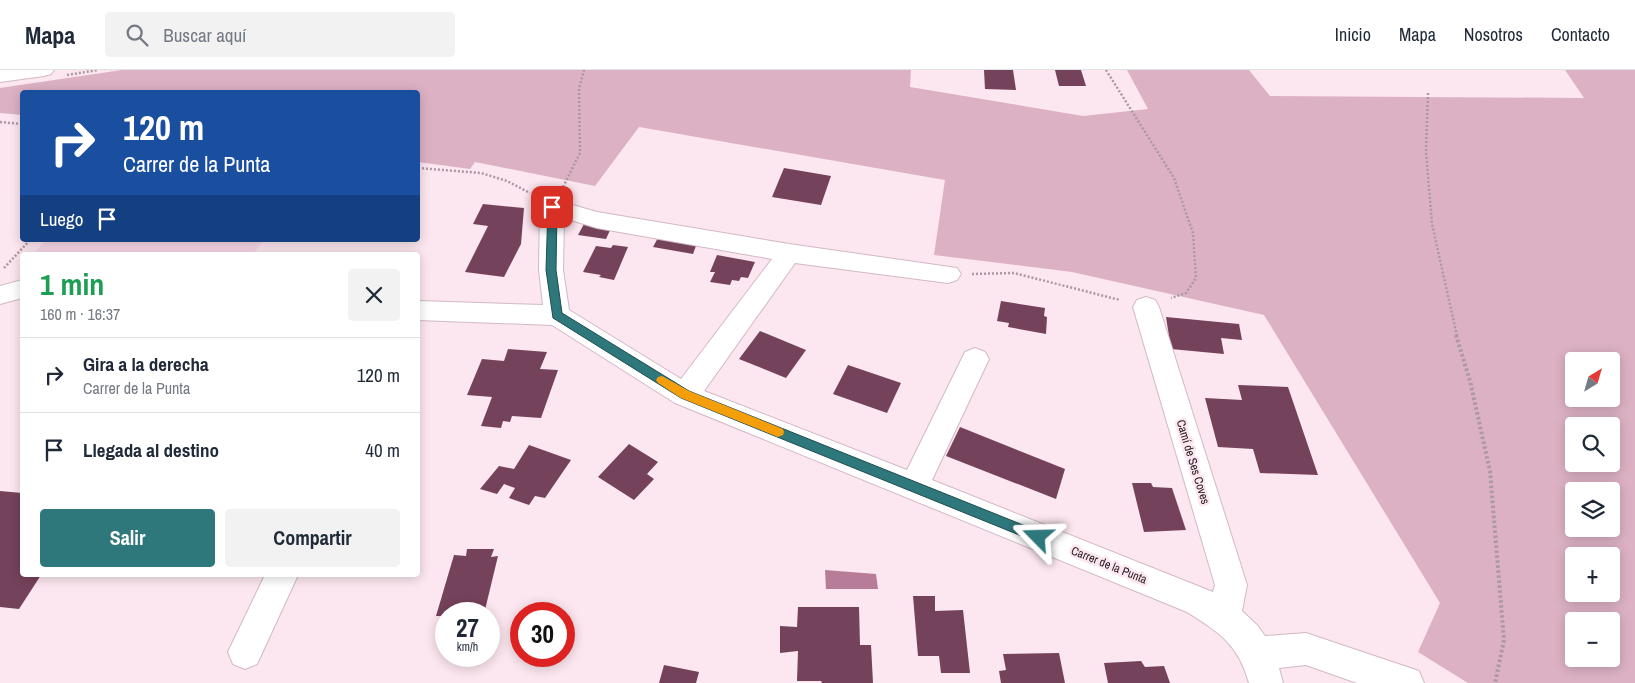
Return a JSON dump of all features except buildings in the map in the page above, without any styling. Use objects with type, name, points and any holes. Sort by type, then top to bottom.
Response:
[{"type":"street","points":[[0,76],[44,70]]},
{"type":"street","points":[[420,311],[557,315],[551,270],[552,207],[597,220],[789,253],[948,274]]},
{"type":"street","points":[[685,395],[789,253]]},
{"type":"street","points":[[0,295],[20,290]]},
{"type":"street","name":"Camí de Ses Coves","points":[[1146,307],[1231,585],[1224,617]]},
{"type":"street","name":"Carrer de la Punta","points":[[557,315],[685,395],[1199,601],[1224,617],[1242,633],[1261,668]]},
{"type":"street","points":[[914,486],[975,359]]},
{"type":"street","points":[[245,652],[281,577]]},
{"type":"street","points":[[1261,668],[1306,649],[1407,683]]},
{"type":"path","points":[[420,168],[436,172],[465,171],[497,178],[520,187],[552,207],[580,153],[579,90],[584,70]]},
{"type":"path","points":[[948,274],[1014,273],[1146,307],[1186,293],[1196,278],[1194,232],[1174,178],[1106,70]]},
{"type":"path","points":[[1428,93],[1426,151],[1432,224],[1453,323],[1470,381],[1490,471],[1504,640],[1495,683]]},
{"type":"path","points":[[0,122],[20,124]]},
{"type":"path","points":[[0,272],[28,242]]},
{"type":"shaded area","points":[[122,70],[911,70],[910,87],[1083,116],[1148,109],[1127,70],[1249,70],[1270,96],[1584,98],[1565,70],[1635,70],[1635,683],[1468,683],[1418,652],[1440,603],[1264,315],[1072,272],[934,255],[945,180],[639,127],[595,186],[475,162],[470,169],[420,162],[420,90],[20,90],[20,115],[0,113],[0,88]]},
{"type":"shaded area","points":[[44,242],[262,242],[255,252],[35,252]]},
{"type":"shaded area","points":[[825,570],[876,574],[878,589],[826,589]]},
{"type":"slow traffic","points":[[662,380],[685,395],[778,432]]},
{"type":"route","points":[[552,207],[551,270],[557,315],[685,395],[1038,537]]}]
